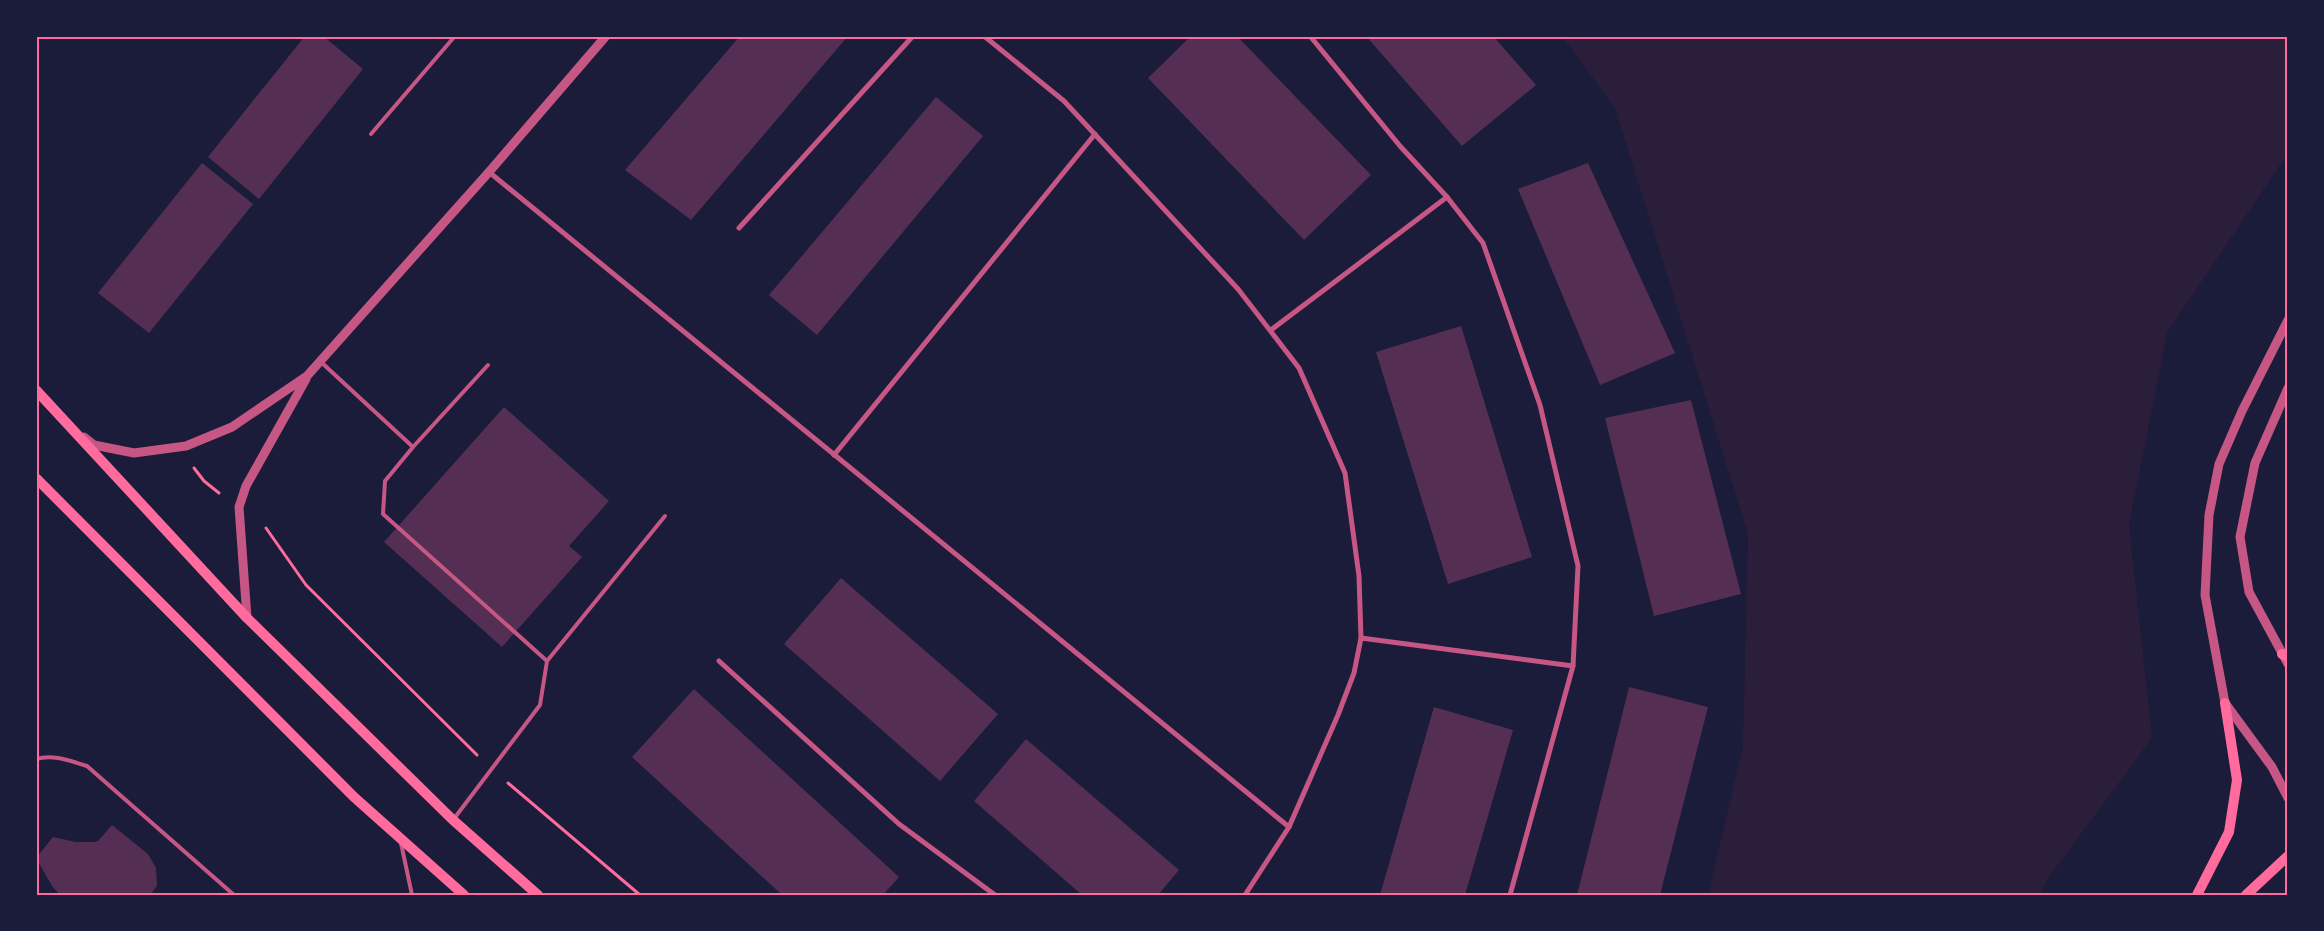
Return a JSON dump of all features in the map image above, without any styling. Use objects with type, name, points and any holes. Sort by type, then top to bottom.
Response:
[{"type":"main road","points":[[36,390],[247,618],[453,820],[538,895]]},
{"type":"main road","points":[[36,478],[346,790],[400,836],[464,895]]},
{"type":"main road","points":[[2197,895],[2229,832],[2237,780],[2225,703]]},
{"type":"main road","points":[[2246,895],[2288,856]]},
{"type":"street","points":[[61,417],[94,445],[134,453],[186,446],[232,426],[307,376],[489,172],[606,36]]},
{"type":"street","points":[[739,228],[913,36]]},
{"type":"street","points":[[984,36],[1064,101],[1238,289],[1299,368],[1345,473],[1359,576],[1361,638],[1354,673],[1338,715],[1289,827],[1245,895]]},
{"type":"street","points":[[1310,36],[1400,146],[1447,197],[1483,243],[1540,405],[1578,566],[1573,666],[1510,895]]},
{"type":"street","points":[[834,454],[1095,134]]},
{"type":"street","points":[[489,172],[1289,827]]},
{"type":"street","points":[[1271,330],[1447,197]]},
{"type":"street","points":[[2288,320],[2242,411],[2220,464],[2209,515],[2205,595],[2225,703],[2272,767],[2288,798]]},
{"type":"street","points":[[247,618],[239,507],[246,486],[307,376]]},
{"type":"street","points":[[2288,388],[2255,463],[2240,537],[2249,592],[2285,655],[2288,664]]},
{"type":"street","points":[[1361,638],[1573,666]]},
{"type":"street","points":[[719,661],[899,824],[995,895]]},
{"type":"lane","points":[[371,134],[455,36]]},
{"type":"lane","points":[[321,362],[413,447]]},
{"type":"lane","points":[[488,365],[385,480],[383,514],[547,662]]},
{"type":"lane","points":[[453,820],[493,770],[540,705],[547,662],[665,516]]},
{"type":"lane","points":[[36,759],[46,756],[66,759],[86,766],[234,895]]},
{"type":"lane","points":[[400,836],[412,895]]},
{"type":"path","points":[[186,446],[196,473],[239,507],[258,519],[306,585],[493,770],[640,895]]},
{"type":"shaded area","points":[[1562,36],[2288,36],[2288,153],[2167,333],[2129,524],[2152,738],[2049,877],[2039,895],[1708,895],[1743,747],[1748,534],[1615,108]]},
{"type":"building","points":[[305,36],[323,36],[363,69],[259,199],[208,157]]},
{"type":"building","points":[[740,36],[848,36],[691,220],[625,170]]},
{"type":"building","points":[[1191,36],[1237,36],[1371,175],[1304,240],[1148,78]]},
{"type":"building","points":[[1366,36],[1493,36],[1536,85],[1462,146]]},
{"type":"building","points":[[936,97],[983,136],[817,335],[769,295]]},
{"type":"building","points":[[202,163],[253,204],[149,333],[98,293]]},
{"type":"building","points":[[1588,163],[1675,353],[1600,385],[1518,189]]},
{"type":"building","points":[[1461,326],[1532,557],[1448,584],[1376,352]]},
{"type":"building","points":[[1691,400],[1741,594],[1654,616],[1605,418]]},
{"type":"building","points":[[504,407],[609,501],[569,546],[582,557],[502,647],[384,542]]},
{"type":"building","points":[[841,578],[998,714],[940,781],[784,644]]},
{"type":"building","points":[[1629,687],[1708,707],[1660,895],[1577,895]]},
{"type":"building","points":[[694,689],[899,877],[883,895],[782,895],[632,757]]},
{"type":"building","points":[[1434,707],[1513,730],[1465,895],[1380,895]]},
{"type":"building","points":[[1026,739],[1179,870],[1158,895],[1082,895],[974,801]]},
{"type":"building","points":[[112,825],[148,854],[156,868],[157,886],[150,895],[60,895],[52,886],[36,858],[53,837],[76,842],[94,842],[98,841]]}]
